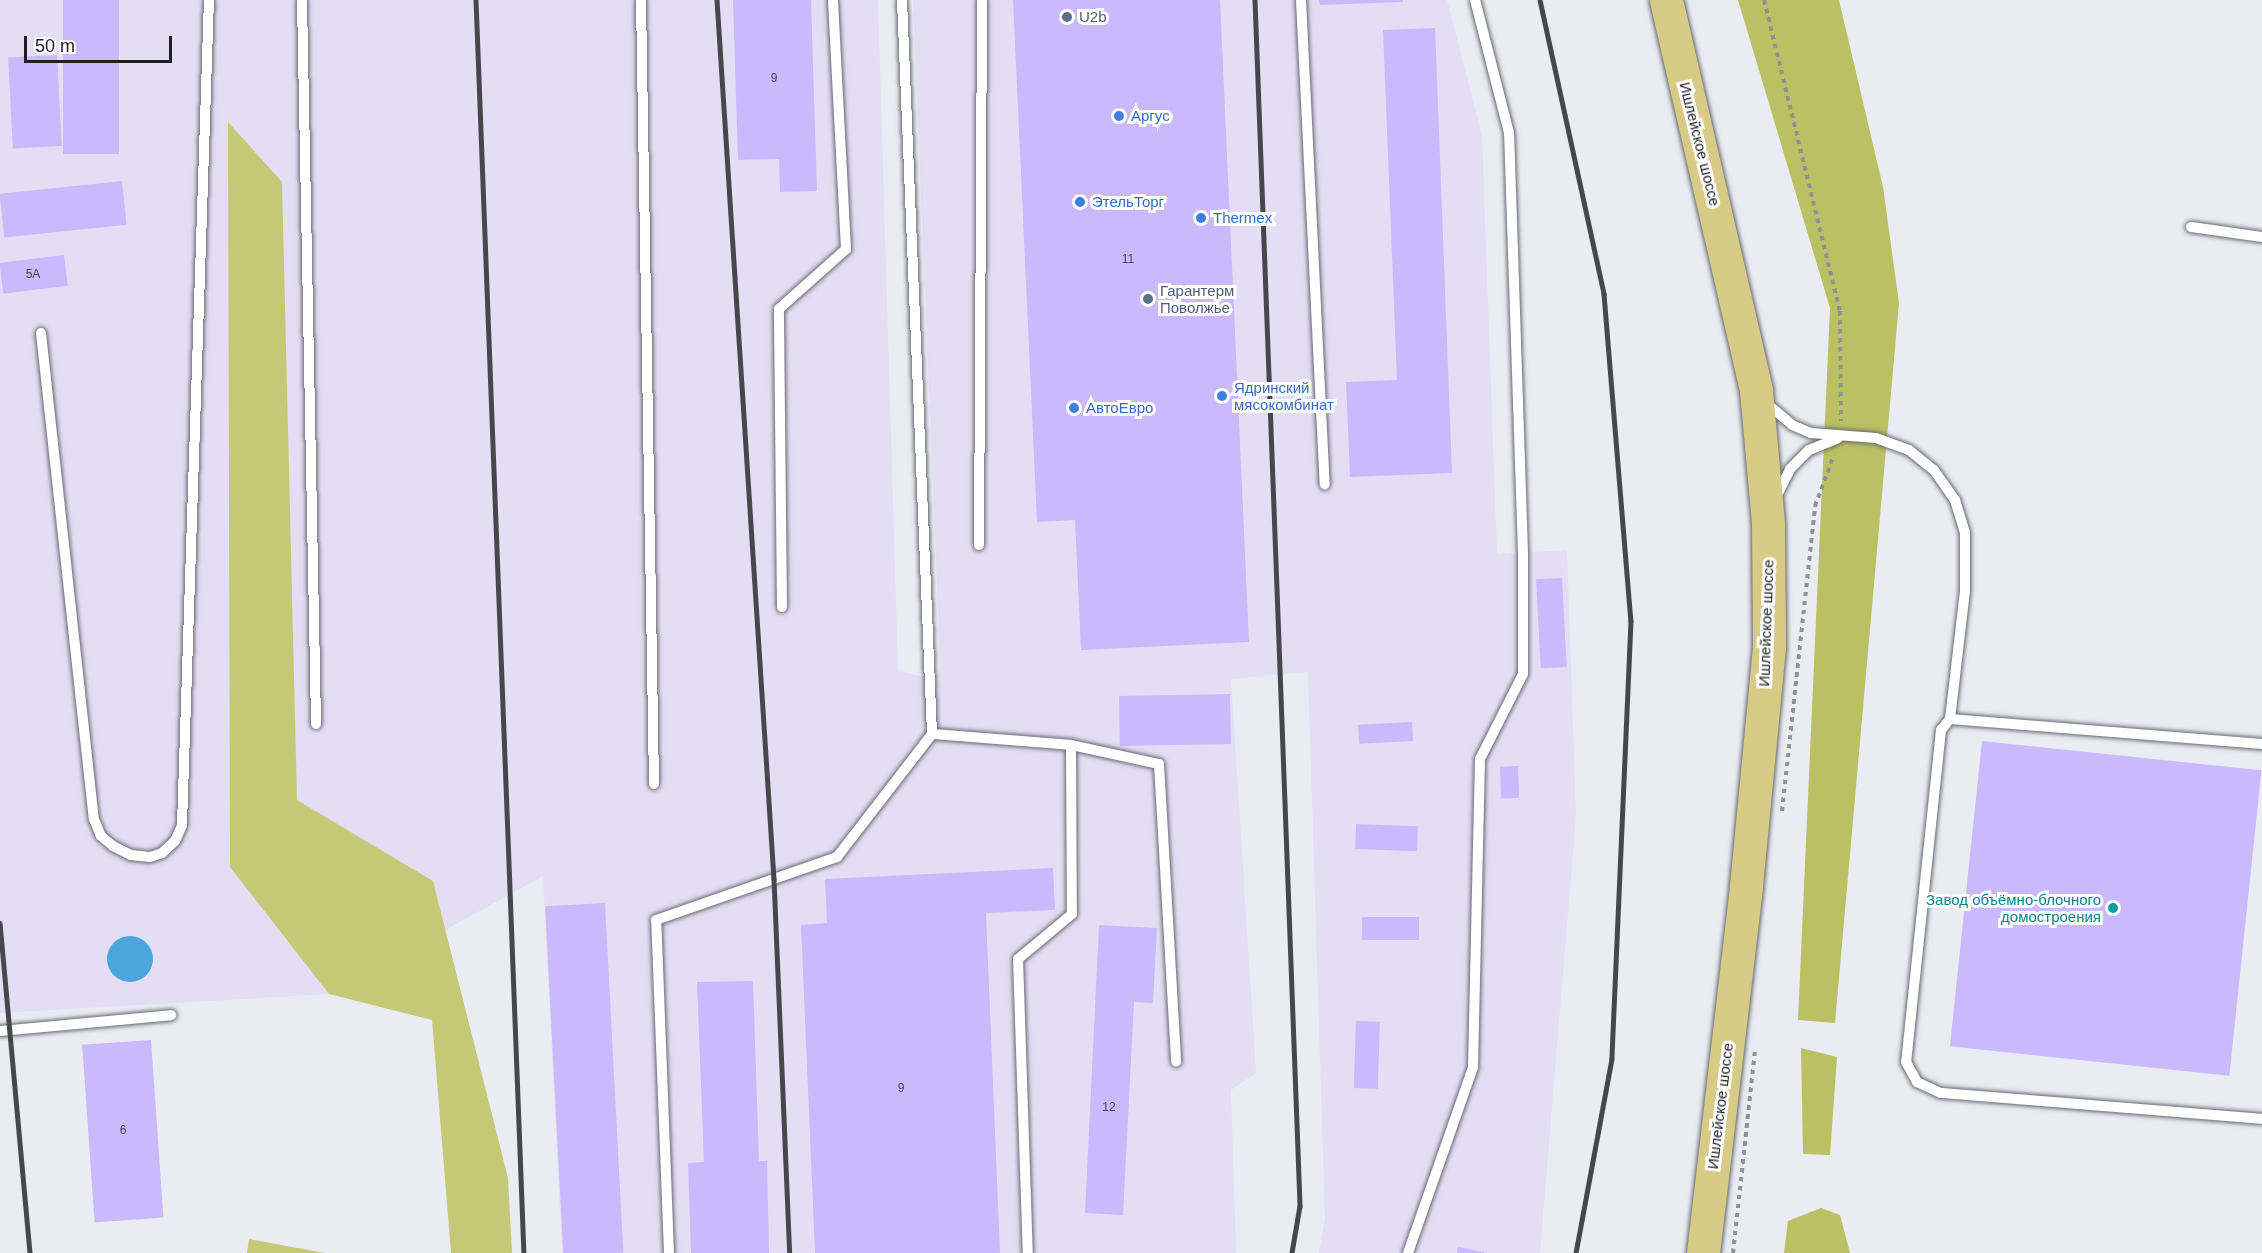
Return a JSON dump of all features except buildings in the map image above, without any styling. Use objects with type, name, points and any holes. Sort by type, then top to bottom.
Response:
[{"type":"main road","name":"Ишлейское шоссе","points":[[1666,0],[1756,392],[1768,524],[1768,647],[1746,886],[1703,1253]]},
{"type":"lane","points":[[41,333],[94,819],[101,836],[113,846],[131,855],[150,857],[162,853],[175,842],[182,825],[209,0]]},
{"type":"lane","points":[[302,0],[316,724]]},
{"type":"lane","points":[[641,0],[654,784]]},
{"type":"lane","points":[[782,607],[779,309],[846,249],[833,0]]},
{"type":"lane","points":[[669,1253],[656,920],[837,857],[932,734],[902,0]]},
{"type":"lane","points":[[979,546],[982,0]]},
{"type":"lane","points":[[1301,0],[1325,484]]},
{"type":"lane","points":[[1408,1253],[1473,1067],[1480,759],[1523,674],[1523,553],[1509,133],[1475,0]]},
{"type":"lane","points":[[2191,227],[2262,237]]},
{"type":"lane","points":[[1756,392],[1792,425],[1811,434],[1876,438],[1909,450],[1934,470],[1955,500],[1965,532],[1965,591],[1950,719],[1941,730],[1906,1062],[1917,1082],[1941,1093],[2262,1119]]},
{"type":"lane","points":[[1768,524],[1790,469],[1809,450],[1841,437]]},
{"type":"lane","points":[[1950,719],[2262,744]]},
{"type":"lane","points":[[932,734],[1071,745],[1159,764],[1176,1062]]},
{"type":"lane","points":[[1028,1253],[1018,959],[1072,914],[1071,745]]},
{"type":"lane","points":[[0,1031],[171,1015]]},
{"type":"shaded area","points":[[0,0],[878,0],[898,671],[941,681],[913,0],[1447,0],[1482,135],[1497,554],[1567,550],[1576,816],[1540,1253],[1319,1253],[1325,1218],[1308,672],[1231,679],[1256,1073],[1231,1090],[1236,1253],[562,1253],[543,876],[329,994],[0,1013]]},
{"type":"green space","points":[[1738,0],[1839,0],[1883,187],[1899,303],[1835,1023],[1798,1020],[1830,308]]},
{"type":"green space","points":[[228,122],[282,182],[297,800],[433,881],[508,1178],[512,1253],[451,1253],[432,1020],[329,994],[230,867]]},
{"type":"green space","points":[[1801,1048],[1837,1057],[1830,1155],[1803,1154]]},
{"type":"green space","points":[[1821,1208],[1840,1215],[1850,1253],[1784,1253],[1788,1221]]},
{"type":"green space","points":[[249,1239],[325,1253],[247,1253]]},
{"type":"water","points":[[130,936],[146,943],[153,959],[146,975],[130,982],[114,975],[107,959],[114,943]]},
{"type":"railway","points":[[476,0],[524,1253]]},
{"type":"railway","points":[[717,0],[774,879],[790,1253]]},
{"type":"railway","points":[[1255,0],[1300,1206],[1292,1253]]},
{"type":"railway","points":[[1540,0],[1604,294],[1631,621],[1612,1059],[1576,1253]]},
{"type":"railway","points":[[0,923],[30,1253]]},
{"type":"place","name":"U2b","points":[[1067,17]]},
{"type":"place","name":"Аргус","points":[[1119,116]]},
{"type":"place","name":"ЭтельТорг","points":[[1080,202]]},
{"type":"place","name":"Thermex","points":[[1201,218]]},
{"type":"place","name":"Гарантерм Поволжье","points":[[1148,299]]},
{"type":"place","name":"Ядринский мясокомбинат","points":[[1222,396]]},
{"type":"place","name":"АвтоЕвро","points":[[1074,408]]},
{"type":"place","name":"Завод объёмно-блочного домостроения","points":[[2113,908]]}]
